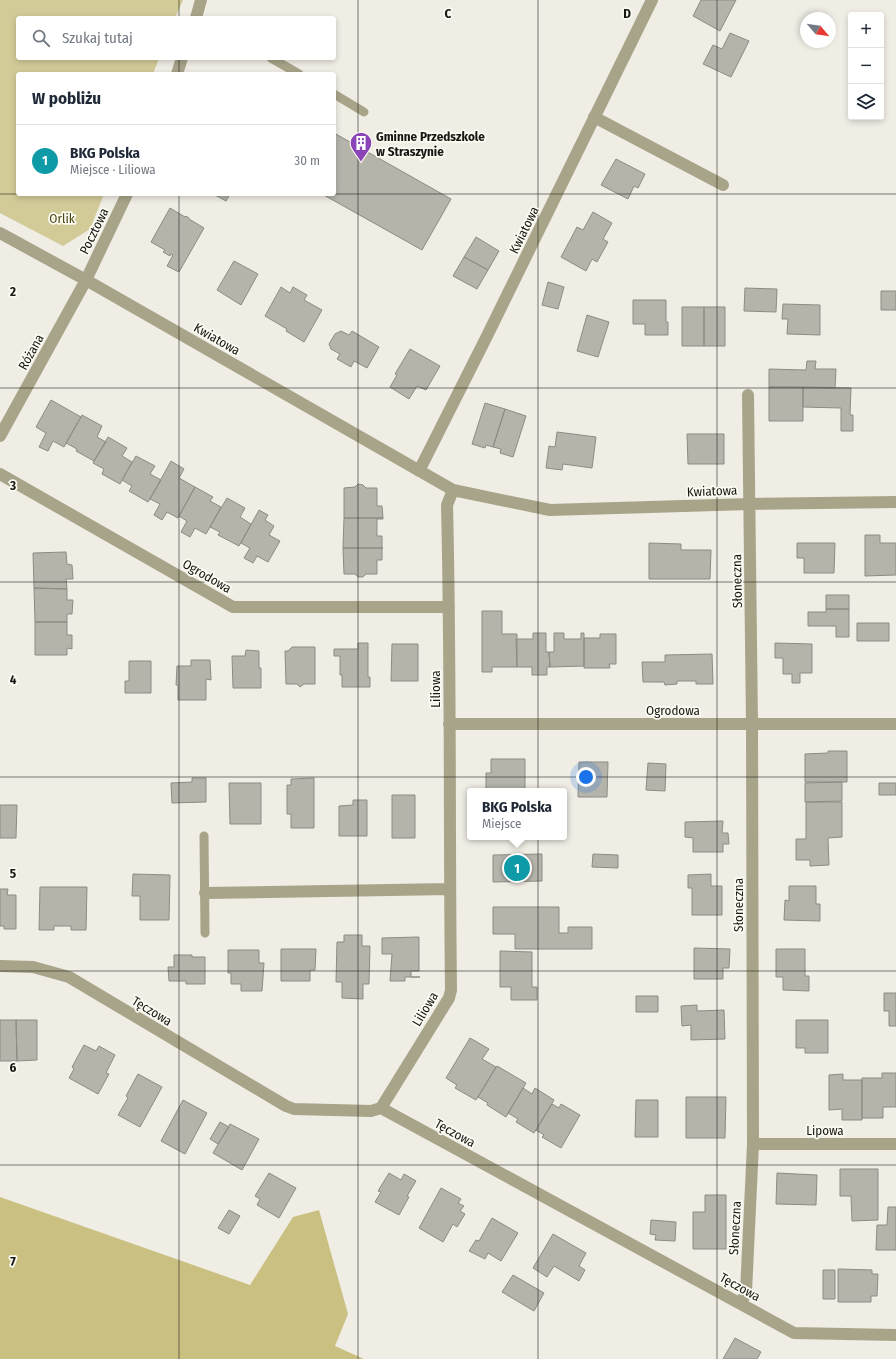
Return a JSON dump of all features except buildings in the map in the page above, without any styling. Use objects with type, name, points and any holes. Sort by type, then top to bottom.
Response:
[{"type":"street","points":[[196,16],[200,0]]},
{"type":"street","name":"Kwiatowa","points":[[419,471],[652,0]]},
{"type":"street","points":[[178,72],[181,60]]},
{"type":"street","points":[[594,117],[723,185]]},
{"type":"street","name":"Pocztowa","points":[[86,280],[126,196]]},
{"type":"street","name":"Kwiatowa","points":[[0,233],[86,280],[453,490],[550,510],[750,504],[896,502]]},
{"type":"street","name":"Różana","points":[[0,436],[86,280]]},
{"type":"street","name":"Kwiatowa","points":[[748,395],[750,504]]},
{"type":"street","name":"Ogrodowa","points":[[0,474],[233,607],[449,607]]},
{"type":"street","name":"Liliowa","points":[[382,1108],[449,998],[451,990],[447,505],[453,490]]},
{"type":"street","name":"Słoneczna","points":[[741,1304],[746,1292],[753,1144],[750,504]]},
{"type":"street","name":"Ogrodowa","points":[[449,724],[896,724]]},
{"type":"street","points":[[205,893],[450,889]]},
{"type":"street","name":"Tęczowa","points":[[0,966],[33,967],[69,977],[286,1106],[294,1109],[371,1111],[382,1108],[794,1333],[896,1335]]},
{"type":"street","name":"Lipowa","points":[[753,1144],[896,1144]]},
{"type":"lane","points":[[274,60],[296,72]]},
{"type":"lane","points":[[336,95],[364,112]]},
{"type":"lane","points":[[204,836],[206,933]]},
{"type":"green space","name":"Orlik","points":[[0,0],[183,0],[176,16],[16,16],[16,60],[158,60],[154,72],[16,72],[16,196],[103,196],[90,229],[63,246],[0,213]]},
{"type":"shaded area","points":[[0,1197],[250,1285],[293,1217],[319,1210],[348,1314],[335,1346],[364,1359],[0,1359]]},
{"type":"place","name":"Gminne Przedszkole w Straszynie","points":[[361,162]]},
{"type":"place","name":"BKG Polska","points":[[517,868]]}]
